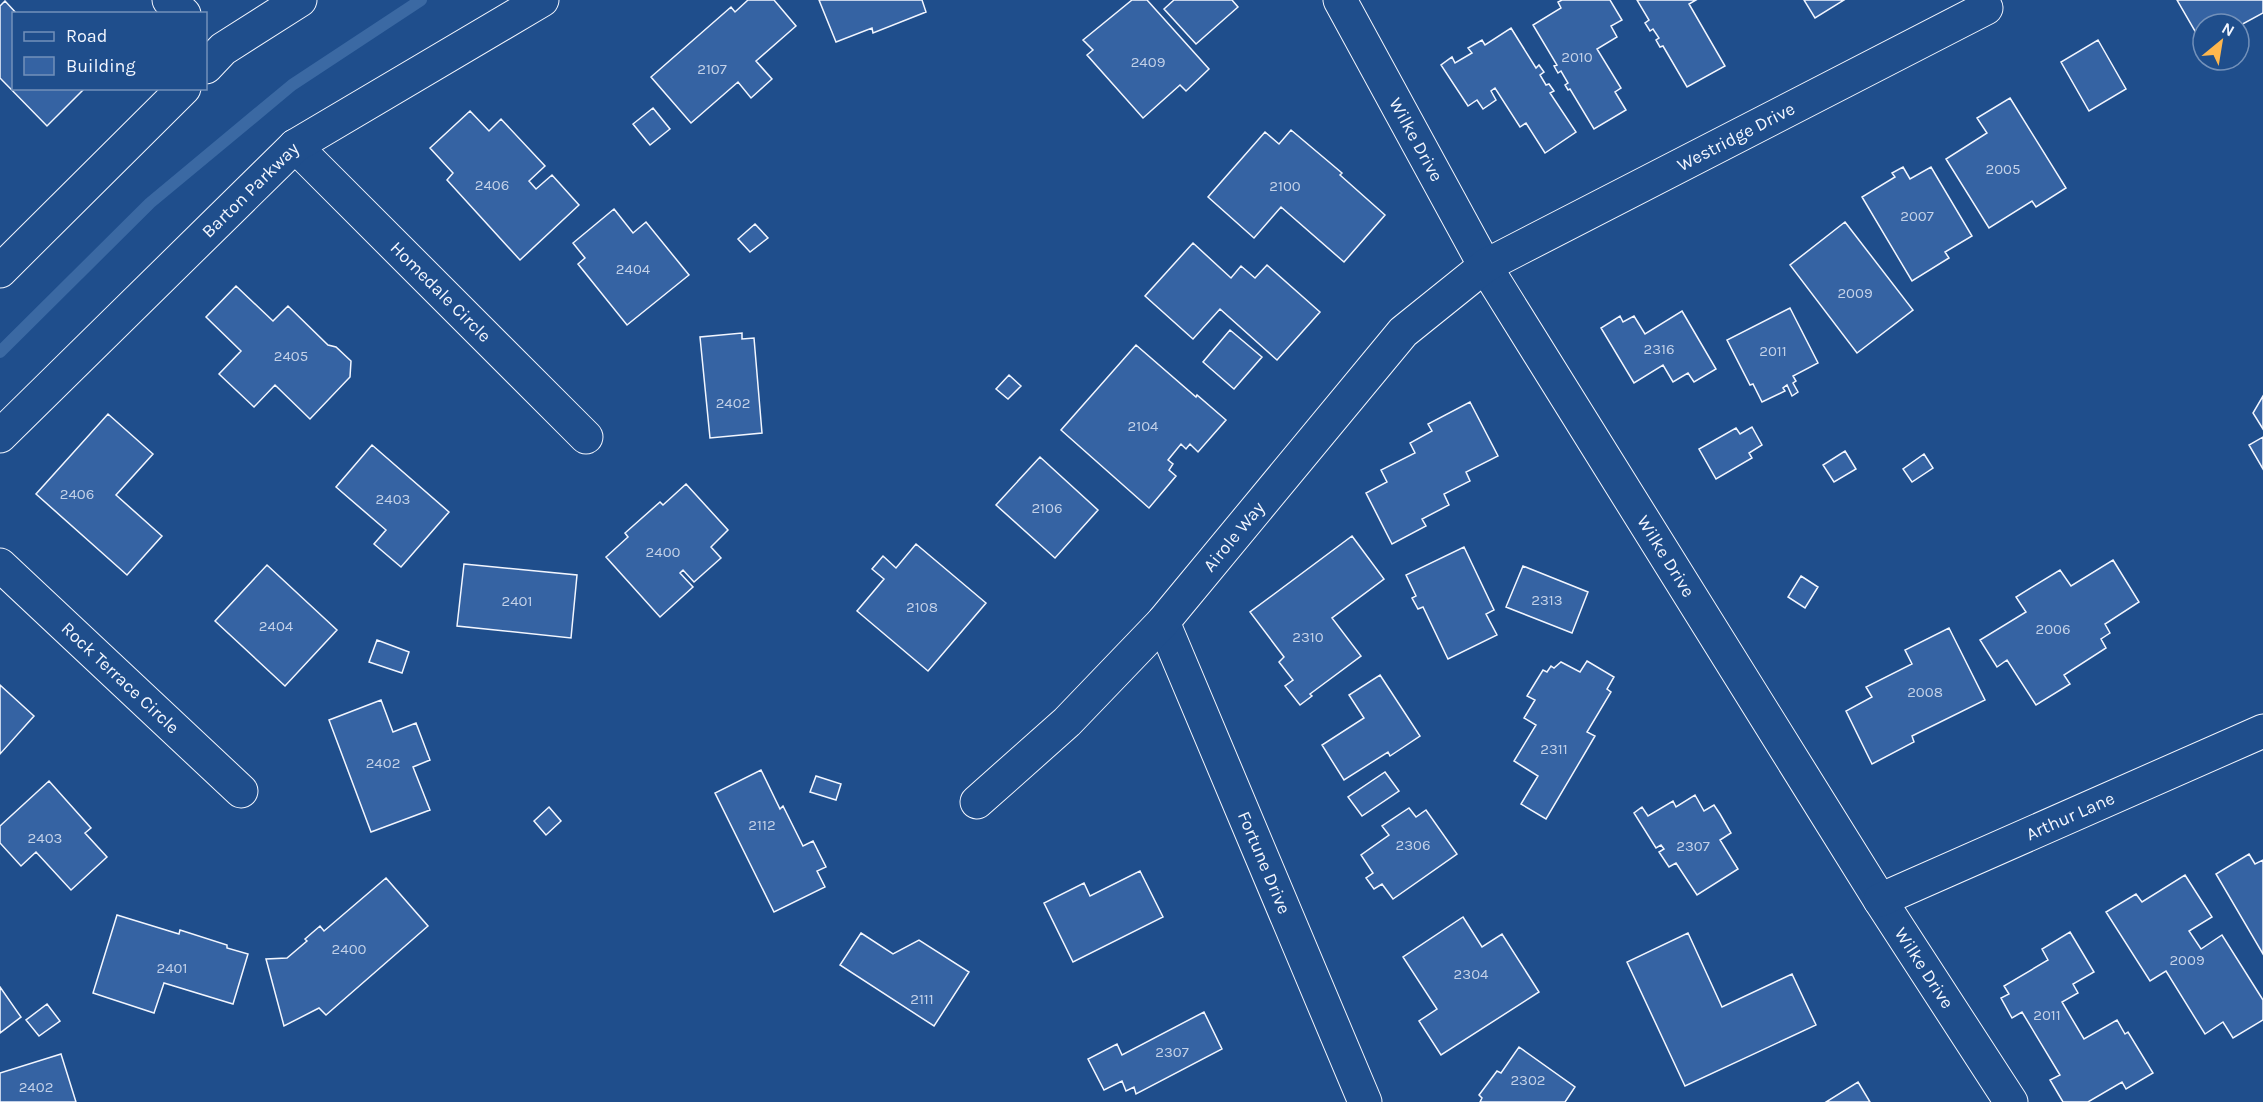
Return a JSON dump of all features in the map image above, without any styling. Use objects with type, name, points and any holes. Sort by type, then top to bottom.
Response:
[{"type":"street","points":[[169,0],[182,12]]},
{"type":"street","points":[[211,50],[300,0]]},
{"type":"street","name":"Barton Parkway","points":[[0,436],[295,146],[542,0]]},
{"type":"street","name":"Wilke Drive","points":[[1340,0],[1485,266],[1880,900],[2011,1102]]},
{"type":"street","name":"Westridge Drive","points":[[1485,266],[1986,9]]},
{"type":"street","points":[[0,271],[182,90]]},
{"type":"street","name":"Homedale Circle","points":[[295,146],[586,437]]},
{"type":"street","name":"Airole Way","points":[[977,802],[1067,722],[1163,622],[1403,332],[1485,266]]},
{"type":"street","name":"Rock Terrace Circle","points":[[0,565],[241,791]]},
{"type":"street","name":"Fortune Drive","points":[[1163,622],[1365,1102]]},
{"type":"street","name":"Arthur Lane","points":[[1880,900],[2263,731]]},
{"type":"building","points":[[748,0],[774,0],[796,26],[756,61],[772,79],[751,98],[738,82],[691,123],[651,77],[731,7],[735,12]]},
{"type":"building","points":[[819,0],[922,0],[926,12],[873,33],[872,28],[836,42]]},
{"type":"building","points":[[1132,0],[1147,0],[1209,69],[1186,91],[1180,85],[1143,118],[1087,55],[1093,50],[1083,40]]},
{"type":"building","points":[[1174,0],[1232,0],[1238,7],[1196,44],[1164,9]]},
{"type":"building","points":[[1562,0],[1610,0],[1622,20],[1611,26],[1617,37],[1597,49],[1621,88],[1615,92],[1626,110],[1594,129],[1570,89],[1568,90],[1565,85],[1568,83],[1561,71],[1558,73],[1554,66],[1557,65],[1533,25],[1561,8],[1558,2]]},
{"type":"building","points":[[1637,0],[1696,0],[1689,4],[1725,66],[1687,87],[1663,46],[1660,47],[1656,40],[1659,38],[1653,29],[1650,31],[1645,23],[1649,20]]},
{"type":"building","points":[[1804,0],[1844,0],[1815,18]]},
{"type":"building","points":[[2177,0],[2263,0],[2263,13],[2251,20],[2251,12],[2191,12],[2191,24]]},
{"type":"building","points":[[5,1],[15,12],[12,12],[12,90],[83,90],[47,126],[0,78],[0,6]]},
{"type":"building","points":[[1511,28],[1536,68],[1539,65],[1544,72],[1540,75],[1546,85],[1549,84],[1554,91],[1550,93],[1576,132],[1545,153],[1526,123],[1520,127],[1495,88],[1491,91],[1496,100],[1483,109],[1477,100],[1468,106],[1441,65],[1452,57],[1455,63],[1472,53],[1468,48],[1482,40],[1485,45]]},
{"type":"building","points":[[2098,40],[2126,89],[2089,111],[2061,62]]},
{"type":"building","points":[[2010,98],[2066,188],[2036,207],[2032,201],[1989,228],[1946,159],[1987,133],[1977,118]]},
{"type":"building","points":[[653,108],[670,129],[650,145],[633,124]]},
{"type":"building","points":[[470,111],[489,131],[501,119],[545,166],[529,181],[536,189],[552,175],[579,205],[520,260],[447,180],[453,173],[430,148]]},
{"type":"building","points":[[1291,130],[1342,173],[1340,175],[1385,215],[1344,262],[1281,207],[1254,238],[1208,197],[1265,132],[1279,144]]},
{"type":"building","points":[[1903,167],[1910,179],[1931,167],[1972,236],[1945,252],[1949,258],[1912,281],[1862,197],[1895,177],[1892,173]]},
{"type":"building","points":[[614,209],[633,233],[646,222],[689,275],[627,325],[578,264],[585,258],[573,243]]},
{"type":"building","points":[[1845,222],[1913,310],[1857,353],[1790,265]]},
{"type":"building","points":[[755,224],[768,238],[750,252],[738,239]]},
{"type":"building","points":[[1193,243],[1231,278],[1241,266],[1255,278],[1267,265],[1320,312],[1277,360],[1220,309],[1193,339],[1145,296]]},
{"type":"building","points":[[236,286],[273,321],[288,306],[328,345],[336,347],[351,361],[350,377],[310,419],[275,385],[254,407],[219,374],[241,351],[206,317]]},
{"type":"building","points":[[1790,308],[1818,363],[1793,376],[1796,381],[1793,383],[1798,392],[1792,396],[1787,385],[1783,388],[1785,391],[1762,402],[1753,384],[1750,385],[1727,340]]},
{"type":"building","points":[[1682,311],[1716,369],[1694,382],[1688,373],[1673,382],[1663,365],[1634,383],[1601,328],[1620,316],[1623,322],[1634,316],[1645,334]]},
{"type":"building","points":[[1230,330],[1262,357],[1234,389],[1203,362]]},
{"type":"building","points":[[742,333],[742,339],[754,338],[762,433],[710,438],[700,337]]},
{"type":"building","points":[[1136,345],[1226,420],[1198,452],[1190,444],[1186,449],[1181,444],[1168,460],[1173,464],[1169,470],[1176,476],[1149,508],[1061,430]]},
{"type":"building","points":[[1009,375],[1021,386],[1008,399],[996,389]]},
{"type":"building","points":[[2263,396],[2263,429],[2253,413]]},
{"type":"building","points":[[1470,402],[1498,456],[1466,472],[1470,481],[1444,494],[1449,505],[1422,519],[1426,526],[1392,544],[1366,493],[1387,482],[1381,470],[1415,453],[1410,443],[1432,431],[1428,424]]},
{"type":"building","points":[[108,414],[153,454],[116,495],[162,536],[127,575],[36,494]]},
{"type":"building","points":[[1752,427],[1762,445],[1749,453],[1752,458],[1716,479],[1699,449],[1736,428],[1740,434]]},
{"type":"building","points":[[2263,437],[2263,469],[2249,445]]},
{"type":"building","points":[[372,445],[449,512],[401,567],[374,544],[386,530],[336,487]]},
{"type":"building","points":[[1845,451],[1856,469],[1834,482],[1823,465]]},
{"type":"building","points":[[1924,454],[1933,468],[1912,482],[1903,469]]},
{"type":"building","points":[[1040,457],[1098,510],[1055,558],[996,505]]},
{"type":"building","points":[[686,484],[728,530],[711,547],[721,558],[694,582],[683,570],[680,573],[693,587],[660,617],[606,557],[628,537],[625,533],[660,502],[663,505]]},
{"type":"building","points":[[1352,536],[1384,579],[1332,618],[1361,656],[1310,694],[1312,696],[1300,705],[1285,686],[1293,680],[1279,662],[1284,657],[1250,612]]},
{"type":"building","points":[[916,544],[986,603],[928,671],[857,611],[884,579],[872,569],[883,556],[896,568]]},
{"type":"building","points":[[1464,547],[1494,610],[1486,614],[1497,635],[1448,659],[1423,607],[1418,609],[1412,598],[1416,596],[1406,575]]},
{"type":"building","points":[[2113,560],[2139,602],[2105,624],[2110,633],[2101,639],[2106,648],[2064,675],[2070,684],[2036,705],[2007,660],[1997,667],[1980,640],[2026,612],[2016,597],[2060,570],[2071,586]]},
{"type":"building","points":[[464,564],[577,575],[571,638],[457,626]]},
{"type":"building","points":[[267,565],[337,630],[285,686],[215,621]]},
{"type":"building","points":[[1523,566],[1588,592],[1572,633],[1506,607]]},
{"type":"building","points":[[1801,576],[1818,587],[1805,608],[1788,597]]},
{"type":"building","points":[[1949,628],[1985,700],[1912,736],[1914,742],[1872,764],[1846,711],[1872,697],[1866,687],[1912,664],[1905,650]]},
{"type":"building","points":[[377,640],[409,652],[402,673],[369,662]]},
{"type":"building","points":[[1587,661],[1614,677],[1607,689],[1611,692],[1587,732],[1595,736],[1546,819],[1521,804],[1538,776],[1514,761],[1536,725],[1524,718],[1535,700],[1527,696],[1543,670],[1547,672],[1551,666],[1554,668],[1561,662],[1580,672]]},
{"type":"building","points":[[1380,675],[1420,736],[1390,756],[1388,752],[1344,780],[1322,745],[1364,718],[1349,695]]},
{"type":"building","points":[[0,685],[34,716],[0,754]]},
{"type":"building","points":[[381,700],[393,732],[416,723],[430,760],[413,767],[430,810],[371,832],[329,720]]},
{"type":"building","points":[[761,770],[780,809],[783,806],[803,846],[813,841],[826,867],[817,871],[825,887],[774,912],[715,793]]},
{"type":"building","points":[[1385,772],[1399,791],[1362,816],[1348,797]]},
{"type":"building","points":[[816,776],[841,784],[836,800],[810,792]]},
{"type":"building","points":[[49,781],[91,828],[85,833],[107,857],[71,890],[36,852],[21,866],[0,843],[0,826]]},
{"type":"building","points":[[1695,795],[1704,811],[1714,805],[1720,814],[1731,833],[1720,840],[1738,869],[1697,895],[1676,863],[1669,867],[1659,852],[1664,849],[1661,845],[1656,848],[1634,813],[1642,807],[1648,816],[1673,801],[1676,807]]},
{"type":"building","points":[[549,807],[561,821],[546,835],[534,821]]},
{"type":"building","points":[[1409,808],[1416,817],[1426,810],[1457,854],[1393,899],[1382,884],[1374,889],[1366,878],[1373,873],[1361,855],[1389,835],[1382,826]]},
{"type":"building","points":[[2249,854],[2255,864],[2263,860],[2263,954],[2216,874]]},
{"type":"building","points":[[1140,871],[1163,917],[1073,962],[1044,903],[1084,883],[1090,896]]},
{"type":"building","points":[[2185,875],[2212,917],[2189,931],[2201,949],[2222,935],[2263,1000],[2263,1020],[2233,1038],[2223,1022],[2205,1034],[2166,971],[2150,981],[2106,912],[2136,894],[2142,902]]},
{"type":"building","points":[[386,878],[428,926],[326,1015],[319,1008],[284,1026],[266,959],[287,958],[320,926],[324,931]]},
{"type":"building","points":[[117,915],[179,934],[180,930],[248,954],[233,1004],[164,983],[154,1013],[93,993]]},
{"type":"building","points":[[1463,917],[1482,947],[1502,934],[1539,992],[1441,1055],[1419,1021],[1437,1009],[1403,957]]},
{"type":"building","points":[[2070,932],[2094,972],[2073,984],[2078,993],[2062,1002],[2084,1039],[2117,1020],[2125,1034],[2128,1032],[2153,1073],[2126,1089],[2122,1082],[2088,1102],[2063,1102],[2050,1080],[2060,1075],[2022,1012],[2012,1018],[2001,998],[2009,994],[2004,986],[2048,960],[2042,949]]},
{"type":"building","points":[[861,933],[893,954],[919,940],[969,972],[934,1026],[840,965]]},
{"type":"building","points":[[1688,933],[1722,1007],[1792,974],[1816,1025],[1685,1086],[1627,962]]},
{"type":"building","points":[[0,987],[21,1017],[0,1033]]},
{"type":"building","points":[[47,1004],[60,1021],[39,1036],[26,1020]]},
{"type":"building","points":[[1204,1012],[1222,1049],[1136,1094],[1134,1087],[1126,1091],[1122,1081],[1104,1090],[1088,1059],[1117,1044],[1122,1055]]},
{"type":"building","points":[[1519,1047],[1575,1087],[1565,1102],[1480,1102],[1482,1098],[1479,1095],[1497,1071],[1501,1073]]},
{"type":"building","points":[[61,1054],[76,1102],[0,1102],[0,1073]]},
{"type":"building","points":[[1858,1082],[1870,1102],[1826,1102]]},
{"type":"waterway","points":[[0,352],[150,203],[292,85],[421,0]]}]
